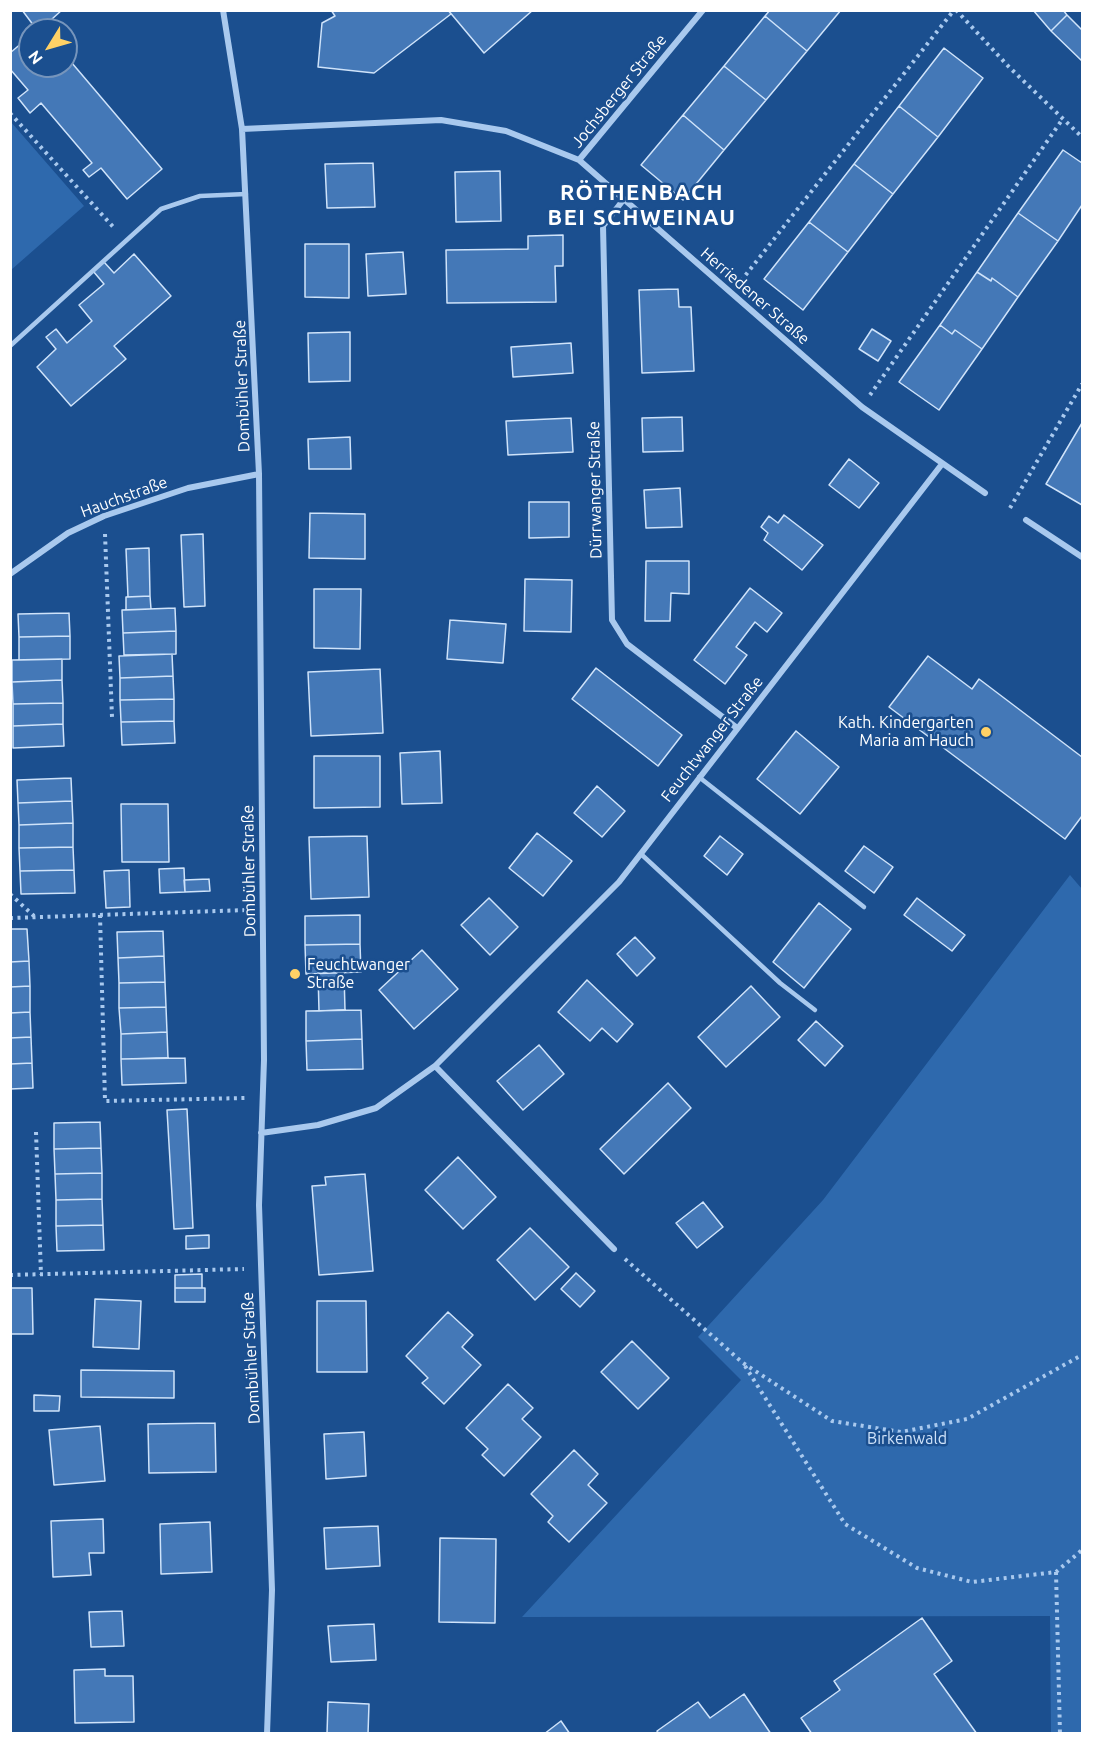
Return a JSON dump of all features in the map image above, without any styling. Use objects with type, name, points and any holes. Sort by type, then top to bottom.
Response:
[{"type":"street","name":"Dombühler Straße","points":[[223,10],[243,129],[259,474],[263,909],[260,1268],[272,1590],[267,1734]]},
{"type":"street","name":"Jochsberger Straße","points":[[579,160],[703,10]]},
{"type":"street","name":"Herriedener Straße","points":[[243,129],[441,120],[506,131],[579,160],[862,406],[985,493]]},
{"type":"street","name":"Dürrwanger Straße","points":[[624,199],[603,226],[612,620],[627,644],[737,728]]},
{"type":"street","name":"Feuchtwanger Straße","points":[[261,1133],[318,1125],[376,1108],[435,1066],[619,882],[942,464]]},
{"type":"street","name":"Hauchstraße","points":[[10,574],[68,533],[104,516],[188,488],[259,474]]},
{"type":"street","points":[[1026,520],[1083,557]]},
{"type":"street","points":[[435,1066],[614,1249]]},
{"type":"lane","points":[[10,346],[161,208],[200,196],[247,194]]},
{"type":"lane","points":[[699,777],[864,907]]},
{"type":"lane","points":[[641,854],[780,983],[815,1010]]},
{"type":"path","points":[[731,294],[955,10],[1062,120],[1083,137]]},
{"type":"path","points":[[10,113],[125,241]]},
{"type":"path","points":[[862,406],[1062,120]]},
{"type":"path","points":[[1010,508],[1083,384]]},
{"type":"path","points":[[985,493],[1026,520]]},
{"type":"path","points":[[104,516],[112,717]]},
{"type":"path","points":[[10,894],[34,917]]},
{"type":"path","points":[[10,918],[263,909]]},
{"type":"path","points":[[100,915],[105,1101],[262,1098]]},
{"type":"path","points":[[36,1132],[41,1275]]},
{"type":"path","points":[[614,1249],[743,1363],[832,1421],[901,1432],[967,1419],[1083,1355]]},
{"type":"path","points":[[10,1275],[260,1268]]},
{"type":"path","points":[[743,1363],[845,1524],[917,1568],[972,1582],[1056,1572],[1083,1550]]},
{"type":"path","points":[[1056,1572],[1060,1734]]},
{"type":"green space","points":[[11,122],[84,206],[10,270]]},
{"type":"green space","name":"Birkenwald","points":[[1070,875],[1082,889],[1082,1733],[1051,1733],[1050,1616],[522,1617],[741,1380],[698,1337],[823,1200]]},
{"type":"building","points":[[22,10],[62,10],[53,18],[28,18]]},
{"type":"building","points":[[331,10],[448,10],[451,14],[374,73],[318,67],[322,23],[335,16]]},
{"type":"building","points":[[448,10],[533,10],[484,53]]},
{"type":"building","points":[[770,10],[841,10],[807,51],[765,16]]},
{"type":"building","points":[[1033,10],[1063,10],[1067,15],[1051,31]]},
{"type":"building","points":[[1067,15],[1082,30],[1082,61],[1051,31]]},
{"type":"building","points":[[765,16],[807,51],[766,100],[724,66]]},
{"type":"building","points":[[18,46],[18,78],[78,78],[78,70],[162,169],[127,199],[101,168],[89,177],[83,170],[92,163],[41,103],[30,113],[18,98],[28,90],[10,69],[10,53]]},
{"type":"building","points":[[944,48],[983,78],[938,137],[899,106]]},
{"type":"building","points":[[724,66],[766,100],[724,150],[683,115]]},
{"type":"building","points":[[899,106],[938,137],[893,194],[854,164]]},
{"type":"building","points":[[683,115],[724,150],[683,200],[641,165]]},
{"type":"building","points":[[1063,150],[1082,163],[1082,205],[1058,241],[1018,213]]},
{"type":"building","points":[[373,163],[375,207],[327,208],[325,164]]},
{"type":"building","points":[[854,164],[893,194],[848,252],[809,222]]},
{"type":"building","points":[[500,171],[501,221],[456,222],[455,172]]},
{"type":"building","points":[[1018,213],[1058,241],[1018,297],[992,278],[991,281],[977,272]]},
{"type":"building","points":[[809,222],[848,252],[803,310],[764,279]]},
{"type":"building","points":[[563,235],[563,266],[555,266],[556,302],[447,303],[446,250],[528,249],[528,236]]},
{"type":"building","points":[[305,244],[349,244],[349,298],[305,297]]},
{"type":"building","points":[[403,252],[406,294],[368,296],[366,254]]},
{"type":"building","points":[[134,254],[171,296],[114,346],[126,359],[71,406],[37,367],[56,349],[46,337],[56,329],[67,343],[92,321],[79,305],[104,284],[93,271],[104,262],[114,273]]},
{"type":"building","points":[[977,272],[991,281],[992,278],[1018,297],[982,349],[955,330],[952,334],[940,325]]},
{"type":"building","points":[[678,289],[679,307],[691,307],[694,371],[642,373],[639,290]]},
{"type":"building","points":[[940,325],[952,334],[955,330],[982,349],[939,410],[899,382]]},
{"type":"building","points":[[872,329],[891,341],[878,361],[859,349]]},
{"type":"building","points":[[350,332],[350,381],[309,382],[308,333]]},
{"type":"building","points":[[571,343],[573,373],[513,377],[511,347]]},
{"type":"building","points":[[682,417],[683,451],[643,452],[642,418]]},
{"type":"building","points":[[571,418],[573,452],[508,455],[506,421]]},
{"type":"building","points":[[1082,423],[1082,505],[1046,484]]},
{"type":"building","points":[[350,437],[351,469],[309,469],[308,439]]},
{"type":"building","points":[[849,459],[879,483],[859,508],[829,485]]},
{"type":"building","points":[[680,488],[682,527],[646,528],[644,490]]},
{"type":"building","points":[[529,502],[569,502],[569,537],[529,538]]},
{"type":"building","points":[[310,513],[365,514],[365,559],[309,558]]},
{"type":"building","points":[[784,515],[823,545],[802,570],[764,540],[768,533],[761,527],[769,516],[778,523]]},
{"type":"building","points":[[203,534],[205,606],[184,607],[181,535]]},
{"type":"building","points":[[149,548],[150,596],[128,597],[126,549]]},
{"type":"building","points":[[646,561],[689,561],[689,594],[671,593],[670,621],[645,621]]},
{"type":"building","points":[[525,579],[572,580],[571,632],[524,631]]},
{"type":"building","points":[[750,588],[782,613],[767,632],[755,622],[736,647],[747,655],[725,684],[694,660]]},
{"type":"building","points":[[314,589],[361,589],[360,649],[314,648]]},
{"type":"building","points":[[150,596],[151,609],[126,610],[126,597]]},
{"type":"building","points":[[175,608],[176,631],[123,633],[122,610]]},
{"type":"building","points":[[69,613],[70,636],[19,637],[18,614]]},
{"type":"building","points":[[450,620],[506,624],[503,663],[447,659]]},
{"type":"building","points":[[176,631],[176,654],[124,655],[123,633]]},
{"type":"building","points":[[70,636],[70,659],[19,660],[19,637]]},
{"type":"building","points":[[172,654],[173,676],[120,678],[119,656]]},
{"type":"building","name":"Kath. Kindergarten Maria am Hauch","points":[[928,656],[972,689],[979,679],[1082,757],[1082,816],[1065,839],[889,707]]},
{"type":"building","points":[[62,659],[62,680],[12,682],[12,660]]},
{"type":"building","points":[[596,668],[682,735],[658,766],[572,699]]},
{"type":"building","points":[[380,669],[383,733],[311,736],[308,672]]},
{"type":"building","points":[[173,676],[174,699],[120,700],[120,678]]},
{"type":"building","points":[[62,680],[63,703],[13,704],[12,682]]},
{"type":"building","points":[[174,699],[174,721],[121,722],[120,700]]},
{"type":"building","points":[[63,703],[63,724],[13,726],[13,704]]},
{"type":"building","points":[[174,721],[175,743],[122,745],[121,722]]},
{"type":"building","points":[[63,724],[64,746],[13,748],[13,726]]},
{"type":"building","points":[[796,731],[839,767],[800,814],[757,779]]},
{"type":"building","points":[[440,751],[442,803],[402,804],[400,753]]},
{"type":"building","points":[[314,756],[380,756],[380,807],[314,808]]},
{"type":"building","points":[[71,778],[72,801],[18,803],[17,780]]},
{"type":"building","points":[[597,786],[625,811],[602,837],[574,813]]},
{"type":"building","points":[[72,801],[73,823],[19,825],[18,803]]},
{"type":"building","points":[[121,804],[168,804],[169,862],[122,862]]},
{"type":"building","points":[[73,823],[73,847],[19,848],[19,825]]},
{"type":"building","points":[[537,833],[572,861],[543,896],[509,868]]},
{"type":"building","points":[[367,836],[369,897],[311,899],[309,837]]},
{"type":"building","points":[[720,836],[743,854],[727,875],[704,856]]},
{"type":"building","points":[[864,846],[893,867],[874,893],[845,871]]},
{"type":"building","points":[[73,847],[74,870],[20,871],[19,848]]},
{"type":"building","points":[[184,868],[185,892],[160,893],[159,869]]},
{"type":"building","points":[[74,870],[75,893],[21,894],[20,871]]},
{"type":"building","points":[[129,870],[130,907],[106,908],[104,871]]},
{"type":"building","points":[[209,879],[210,891],[185,892],[184,880]]},
{"type":"building","points":[[489,898],[518,927],[490,955],[461,925]]},
{"type":"building","points":[[917,898],[965,935],[952,951],[904,915]]},
{"type":"building","points":[[819,903],[851,929],[804,988],[773,962]]},
{"type":"building","points":[[360,915],[360,944],[305,945],[305,916]]},
{"type":"building","points":[[10,929],[27,929],[29,961],[10,962]]},
{"type":"building","points":[[163,931],[164,956],[118,958],[117,932]]},
{"type":"building","points":[[635,937],[655,958],[637,976],[617,954]]},
{"type":"building","points":[[360,944],[361,972],[306,974],[305,945]]},
{"type":"building","points":[[422,950],[458,989],[414,1029],[379,990]]},
{"type":"building","points":[[164,956],[165,982],[119,983],[118,958]]},
{"type":"building","points":[[29,961],[30,986],[10,987],[10,962]]},
{"type":"building","points":[[318,973],[344,973],[345,1010],[319,1011]]},
{"type":"building","points":[[587,980],[633,1024],[617,1042],[602,1028],[590,1041],[558,1012]]},
{"type":"building","points":[[165,982],[166,1007],[119,1008],[119,983]]},
{"type":"building","points":[[30,986],[30,1012],[10,1013],[10,987]]},
{"type":"building","points":[[751,986],[780,1017],[726,1067],[698,1037]]},
{"type":"building","points":[[166,1007],[167,1032],[121,1034],[119,1008]]},
{"type":"building","points":[[361,1010],[362,1039],[306,1041],[306,1011]]},
{"type":"building","points":[[30,1012],[31,1037],[10,1038],[10,1013]]},
{"type":"building","points":[[816,1021],[843,1046],[825,1066],[798,1040]]},
{"type":"building","points":[[167,1032],[168,1058],[121,1059],[121,1034]]},
{"type":"building","points":[[31,1037],[32,1063],[10,1064],[10,1038]]},
{"type":"building","points":[[362,1039],[363,1069],[307,1070],[306,1041]]},
{"type":"building","points":[[539,1045],[564,1074],[523,1110],[497,1081]]},
{"type":"building","points":[[185,1058],[186,1083],[122,1085],[121,1059]]},
{"type":"building","points":[[32,1063],[33,1088],[10,1089],[10,1064]]},
{"type":"building","points":[[668,1083],[691,1108],[624,1174],[600,1149]]},
{"type":"building","points":[[187,1109],[193,1228],[174,1229],[167,1110]]},
{"type":"building","points":[[100,1122],[101,1148],[54,1149],[54,1123]]},
{"type":"building","points":[[101,1148],[102,1173],[55,1174],[54,1149]]},
{"type":"building","points":[[458,1157],[496,1197],[463,1229],[425,1190]]},
{"type":"building","points":[[102,1173],[102,1199],[56,1200],[55,1174]]},
{"type":"building","points":[[365,1174],[373,1271],[319,1275],[312,1186],[326,1185],[325,1177]]},
{"type":"building","points":[[102,1199],[103,1225],[56,1226],[56,1200]]},
{"type":"building","points":[[703,1202],[723,1227],[697,1248],[676,1223]]},
{"type":"building","points":[[103,1225],[104,1250],[57,1251],[56,1226]]},
{"type":"building","points":[[530,1228],[569,1267],[535,1300],[497,1260]]},
{"type":"building","points":[[209,1235],[209,1248],[186,1249],[186,1236]]},
{"type":"building","points":[[576,1273],[595,1291],[580,1307],[561,1289]]},
{"type":"building","points":[[202,1274],[202,1288],[175,1288],[175,1275]]},
{"type":"building","points":[[10,1288],[32,1288],[33,1334],[10,1334]]},
{"type":"building","points":[[175,1288],[205,1288],[205,1302],[175,1302]]},
{"type":"building","points":[[95,1299],[141,1301],[139,1349],[93,1347]]},
{"type":"building","points":[[317,1301],[366,1301],[367,1372],[317,1372]]},
{"type":"building","points":[[448,1312],[473,1335],[462,1347],[481,1365],[444,1404],[422,1383],[428,1378],[406,1356]]},
{"type":"building","points":[[632,1341],[669,1378],[638,1409],[601,1372]]},
{"type":"building","points":[[81,1370],[174,1371],[174,1398],[81,1397]]},
{"type":"building","points":[[508,1384],[533,1408],[522,1419],[541,1437],[504,1476],[482,1455],[488,1449],[466,1428]]},
{"type":"building","points":[[34,1395],[60,1396],[59,1411],[34,1411]]},
{"type":"building","points":[[215,1423],[216,1472],[149,1473],[148,1424]]},
{"type":"building","points":[[100,1426],[105,1481],[54,1485],[49,1430]]},
{"type":"building","points":[[364,1432],[366,1476],[326,1479],[324,1434]]},
{"type":"building","points":[[574,1450],[598,1474],[588,1485],[607,1503],[569,1542],[548,1522],[553,1516],[531,1494]]},
{"type":"building","points":[[103,1519],[104,1553],[89,1553],[91,1575],[53,1577],[51,1521]]},
{"type":"building","points":[[210,1522],[212,1572],[161,1574],[160,1524]]},
{"type":"building","points":[[378,1526],[380,1566],[326,1569],[324,1528]]},
{"type":"building","points":[[440,1538],[496,1539],[495,1623],[439,1622]]},
{"type":"building","points":[[122,1611],[124,1646],[91,1647],[89,1612]]},
{"type":"building","points":[[922,1618],[952,1661],[934,1674],[977,1734],[812,1734],[801,1718],[840,1690],[834,1681]]},
{"type":"building","points":[[374,1624],[376,1660],[331,1662],[328,1626]]},
{"type":"building","points":[[105,1669],[105,1676],[133,1676],[134,1722],[75,1723],[74,1670]]},
{"type":"building","points":[[744,1694],[771,1734],[659,1734],[657,1731],[698,1702],[710,1718]]},
{"type":"building","points":[[328,1702],[369,1704],[368,1734],[327,1734]]},
{"type":"building","points":[[561,1721],[570,1734],[544,1734]]},
{"type":"place","name":"Kath. Kindergarten Maria am Hauch","points":[[986,732]]},
{"type":"place","name":"Feuchtwanger Straße","points":[[295,974]]},
{"type":"district","name":"RÖTHENBACH BEI SCHWEINAU","points":[[642,206]]}]
